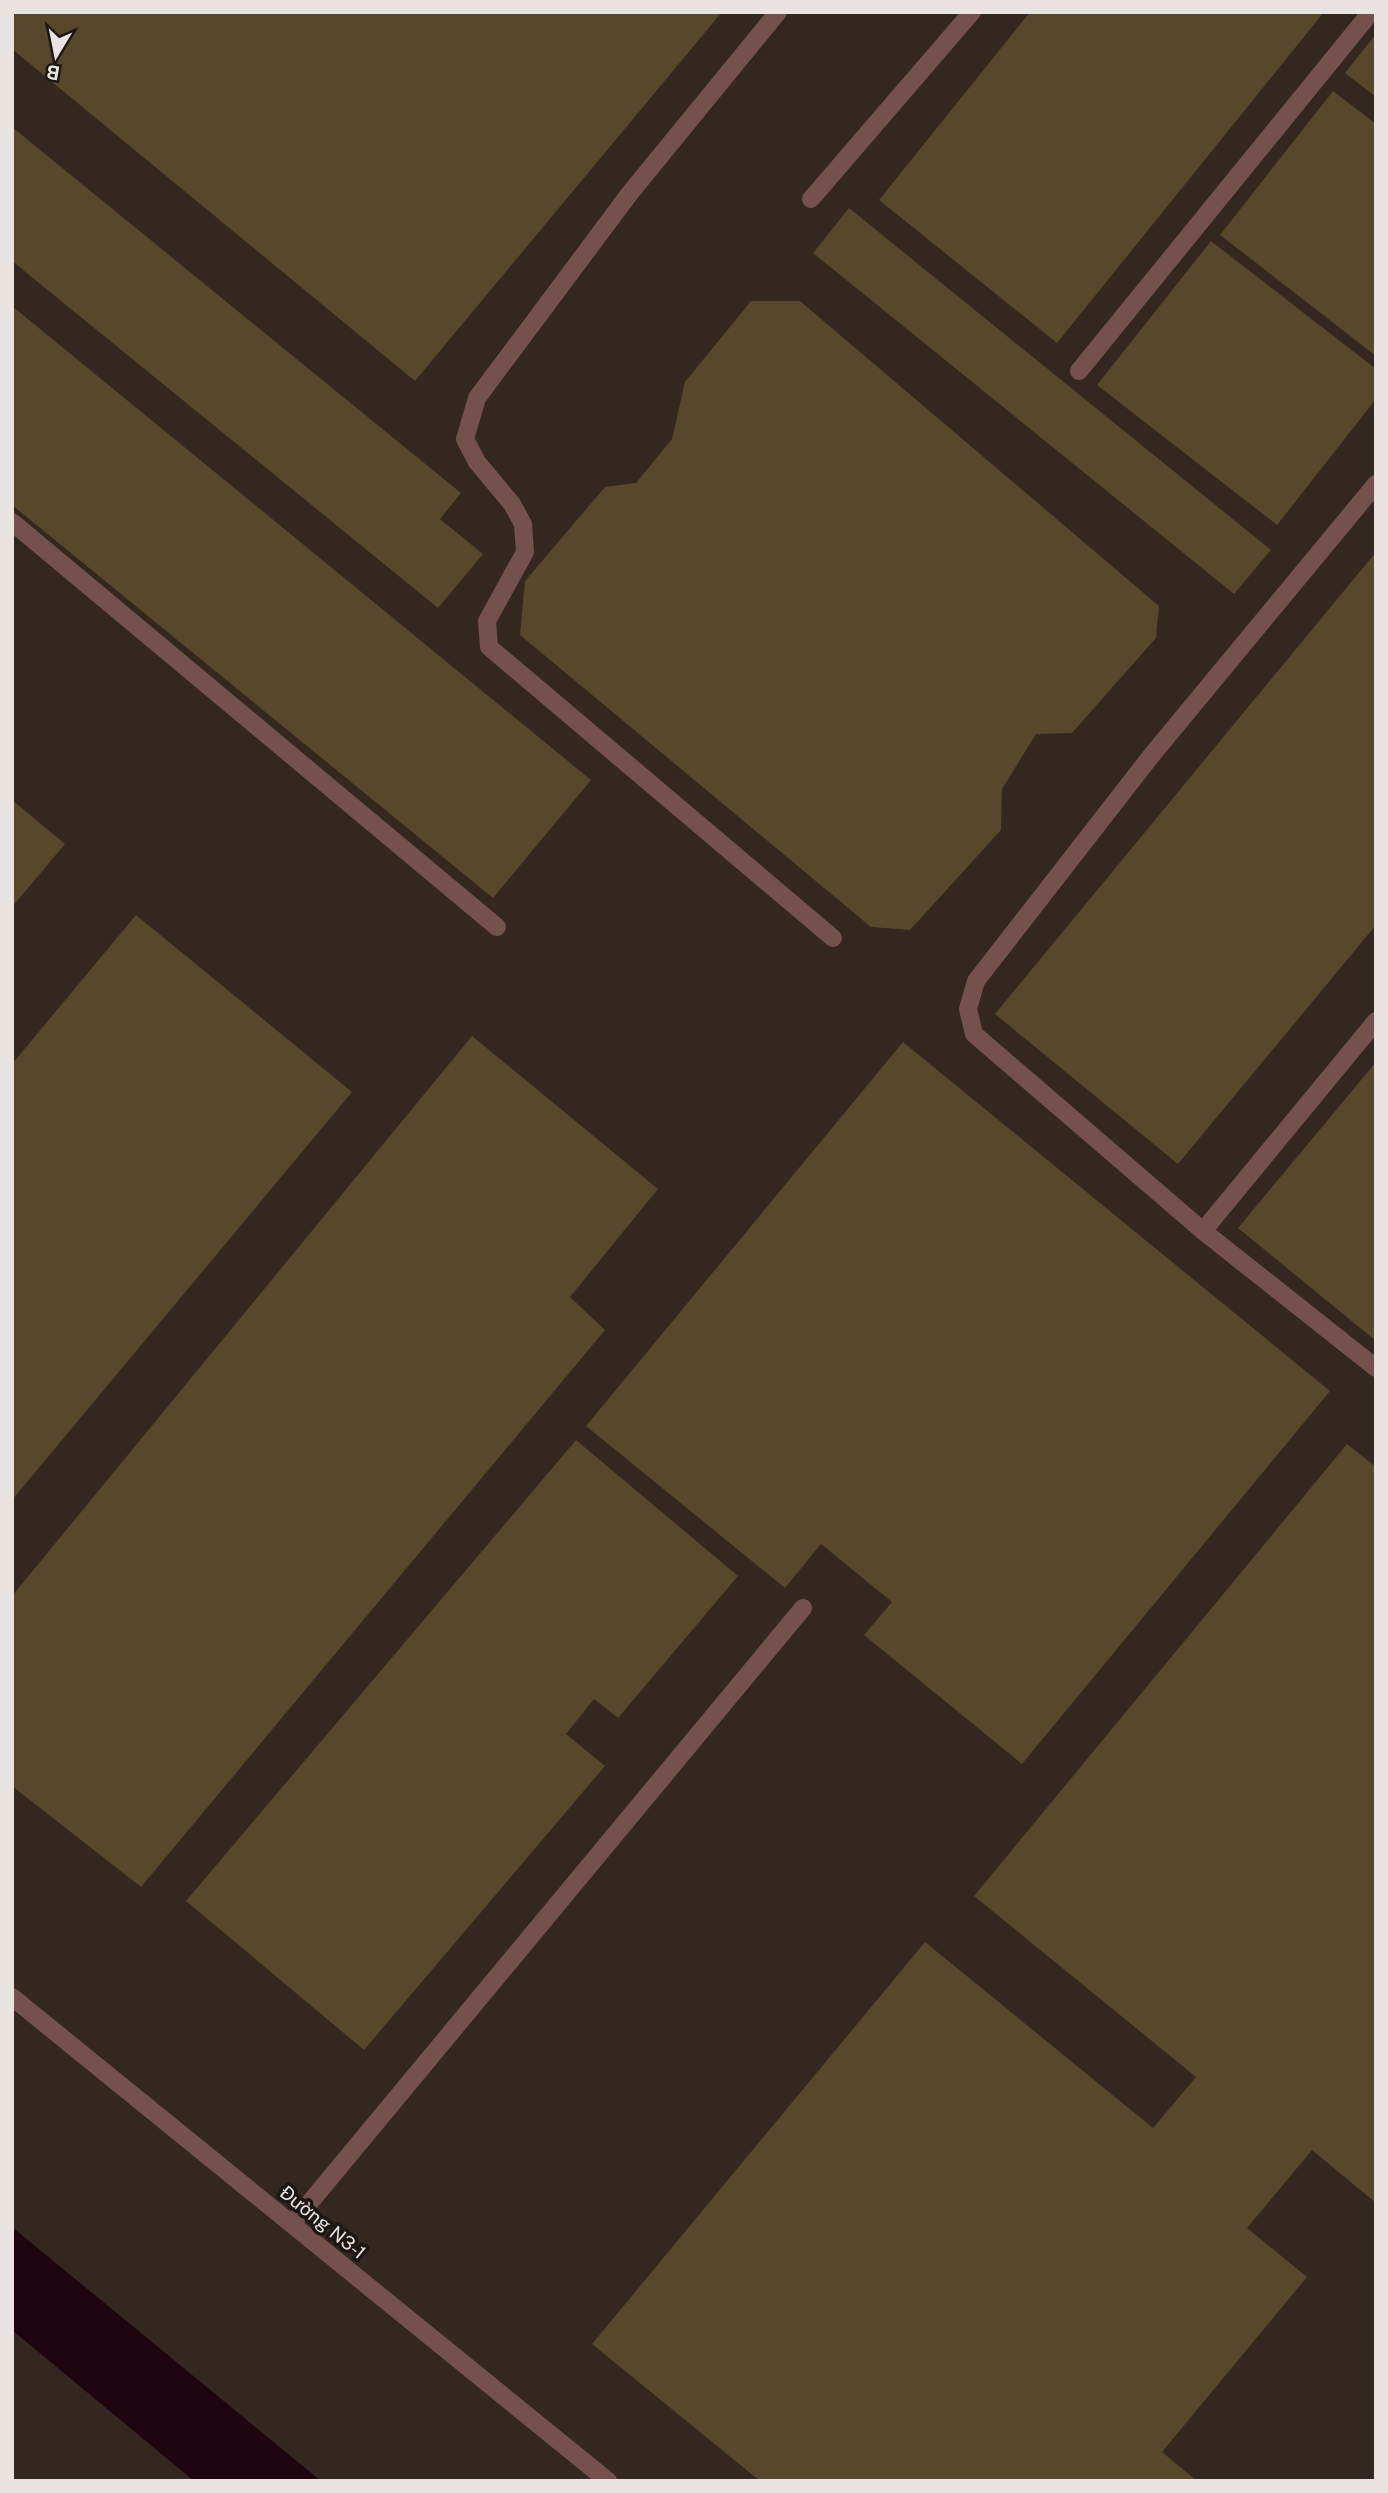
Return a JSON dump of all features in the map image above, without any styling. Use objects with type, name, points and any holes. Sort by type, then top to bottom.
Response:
[{"type":"street","points":[[778,12],[630,193],[477,398],[465,439],[477,462],[512,504],[523,524],[525,552],[487,621],[489,647],[833,938]]},
{"type":"street","points":[[811,199],[972,12]]},
{"type":"street","points":[[1079,371],[1371,12]]},
{"type":"street","points":[[1376,484],[1151,756],[976,981],[968,1009],[974,1034],[1203,1231],[1376,1367]]},
{"type":"street","points":[[12,522],[497,927]]},
{"type":"street","points":[[1203,1231],[1376,1020]]},
{"type":"street","points":[[292,2224],[803,1608]]},
{"type":"street","name":"Đường N3-1","points":[[12,1997],[608,2481]]},
{"type":"shaded area","points":[[12,12],[1376,12],[1376,2481],[12,2481]]},
{"type":"shaded area","points":[[12,2227],[321,2481],[194,2481],[12,2330]]},
{"type":"building","points":[[12,12],[722,12],[415,381],[12,49]]},
{"type":"building","points":[[1030,12],[1324,12],[1057,343],[879,200]]},
{"type":"building","points":[[1376,34],[1376,97],[1345,73]]},
{"type":"building","points":[[1333,91],[1376,124],[1376,356],[1220,235]]},
{"type":"building","points":[[12,127],[461,493],[440,519],[483,554],[438,608],[12,261]]},
{"type":"building","points":[[849,208],[1271,550],[1234,594],[813,253]]},
{"type":"building","points":[[1211,241],[1376,369],[1376,399],[1277,525],[1097,385]]},
{"type":"building","points":[[751,301],[800,301],[1159,606],[1156,638],[1072,733],[1036,734],[1002,789],[1001,830],[910,930],[871,927],[520,635],[525,581],[605,487],[636,483],[672,439],[685,382]]},
{"type":"building","points":[[12,306],[591,780],[493,898],[12,505]]},
{"type":"building","points":[[1376,552],[1376,925],[1178,1164],[995,1014]]},
{"type":"building","points":[[12,800],[65,844],[12,907]]},
{"type":"building","points":[[136,915],[352,1092],[12,1500],[12,1064]]},
{"type":"building","points":[[472,1036],[658,1189],[570,1297],[605,1330],[141,1887],[12,1786],[12,1596]]},
{"type":"building","points":[[903,1042],[1330,1391],[1022,1764],[864,1635],[892,1602],[821,1544],[785,1588],[586,1426]]},
{"type":"building","points":[[1376,1062],[1376,1341],[1238,1228]]},
{"type":"building","points":[[576,1440],[738,1576],[618,1718],[594,1699],[566,1734],[605,1766],[364,2050],[186,1901]]},
{"type":"building","points":[[1347,1444],[1376,1467],[1376,2203],[1312,2150],[1247,2228],[1307,2277],[1162,2452],[1197,2481],[760,2481],[592,2344],[925,1942],[1153,2128],[1196,2077],[974,1896]]}]
